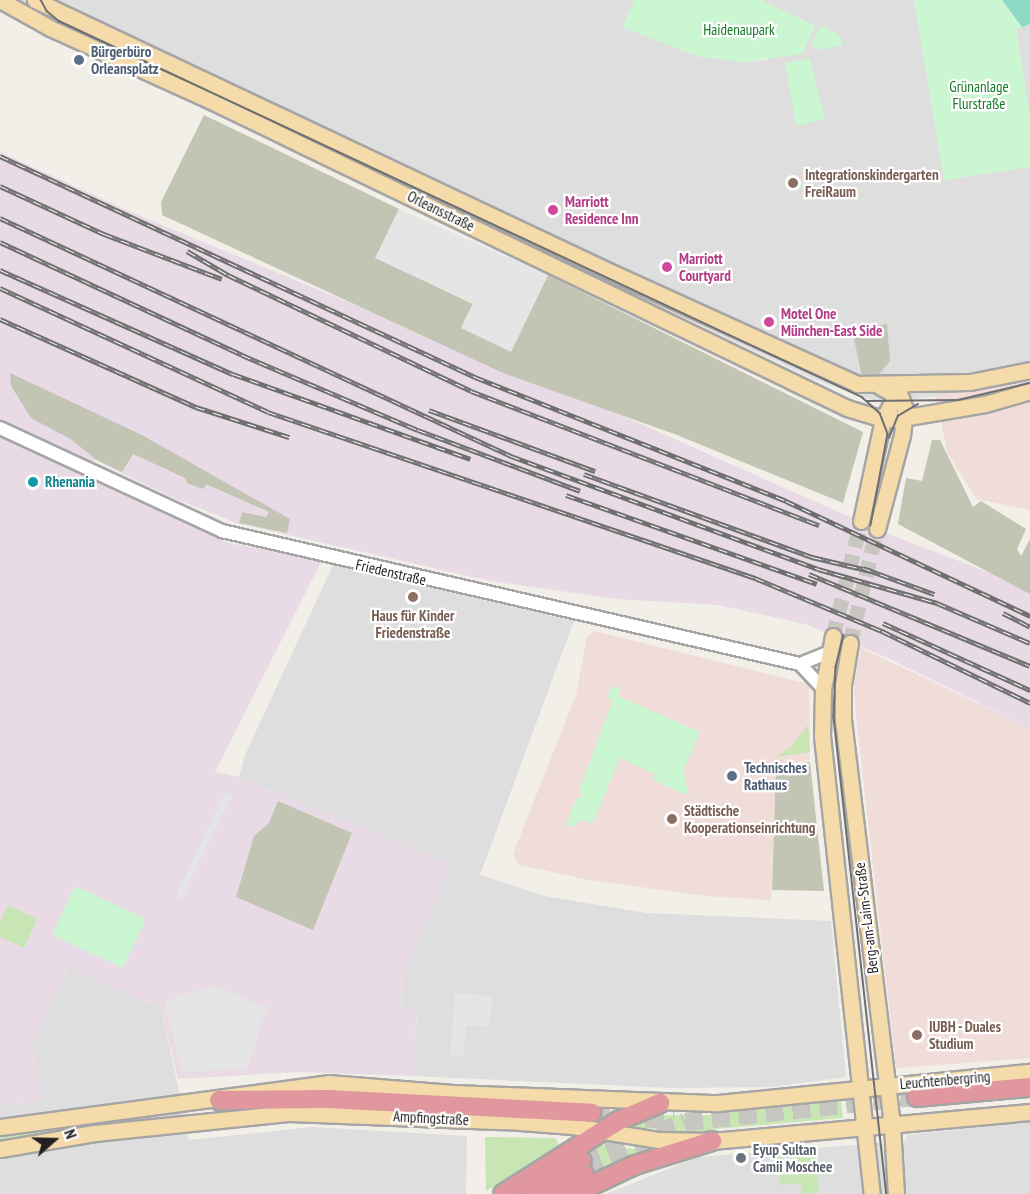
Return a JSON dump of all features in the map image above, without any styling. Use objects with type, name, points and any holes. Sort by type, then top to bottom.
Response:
[{"type":"highway","name":"Leuchtenbergring","points":[[988,1097],[1030,1087]]},
{"type":"highway","name":"Leuchtenbergring","points":[[988,1097],[1030,1099]]},
{"type":"highway","points":[[917,1103],[988,1097]]},
{"type":"highway","points":[[219,1100],[328,1100],[592,1113]]},
{"type":"highway","points":[[503,1194],[603,1131],[660,1103]]},
{"type":"highway","points":[[573,1194],[635,1165],[712,1141]]},
{"type":"highway","points":[[523,1194],[585,1167],[549,1194]]},
{"type":"main road","name":"Orleansstraße","points":[[0,0],[50,28],[706,338],[821,397],[883,419]]},
{"type":"main road","name":"Orleansstraße","points":[[35,0],[711,319],[850,381],[899,392],[970,382],[1030,370]]},
{"type":"main road","points":[[883,419],[905,418],[985,404],[1030,391]]},
{"type":"main road","points":[[861,521],[883,419],[899,392]]},
{"type":"main road","points":[[877,529],[905,418],[899,392]]},
{"type":"main road","name":"Berg-am-Laim-Straße","points":[[833,636],[823,689],[826,787],[863,1127]]},
{"type":"main road","name":"Berg-am-Laim-Straße","points":[[850,643],[843,685],[843,720],[892,1125],[896,1194]]},
{"type":"main road","name":"Leuchtenbergring","points":[[860,1090],[887,1085],[1030,1072]]},
{"type":"main road","name":"Ampfingstraße","points":[[0,1127],[219,1100],[250,1091],[328,1083],[660,1103],[718,1103],[860,1090]]},
{"type":"main road","points":[[872,1194],[863,1127],[1030,1112]]},
{"type":"main road","name":"Ampfingstraße","points":[[0,1149],[110,1131],[290,1113],[520,1122],[603,1131],[658,1140],[712,1141],[863,1127]]},
{"type":"street","name":"Friedenstraße","points":[[0,428],[222,531],[800,664]]},
{"type":"street","points":[[823,689],[800,664],[830,652]]},
{"type":"shaded area","points":[[0,0],[635,0],[623,27],[697,56],[743,62],[767,60],[815,26],[761,0],[914,0],[944,180],[1030,167],[1030,381],[1005,388],[886,402],[868,399],[816,380],[46,16]]},
{"type":"shaded area","points":[[1030,24],[1030,117],[1016,29]]},
{"type":"shaded area","points":[[204,115],[399,209],[376,258],[473,304],[462,328],[511,351],[548,275],[863,432],[843,503],[677,435],[503,373],[162,215],[161,202]]},
{"type":"shaded area","points":[[0,152],[131,212],[634,421],[888,534],[1030,588],[1030,728],[888,658],[805,624],[718,605],[616,599],[490,581],[237,523],[173,498],[95,460],[88,476],[229,543],[322,560],[215,772],[239,777],[450,864],[404,976],[401,1009],[417,1010],[413,1076],[298,1072],[178,1079],[160,1001],[147,1003],[69,966],[33,1041],[42,1100],[0,1106]]},
{"type":"shaded area","points":[[399,209],[548,275],[511,352],[461,328],[473,303],[375,258]]},
{"type":"shaded area","points":[[887,324],[890,361],[876,378],[862,377],[852,329]]},
{"type":"shaded area","points":[[10,373],[142,435],[290,519],[287,533],[239,523],[242,512],[266,517],[269,512],[206,484],[204,489],[188,484],[185,478],[133,454],[122,472],[95,459],[72,440],[31,418],[11,386]]},
{"type":"shaded area","points":[[1030,381],[1030,510],[977,499],[948,454],[935,396]]},
{"type":"shaded area","points":[[932,440],[940,440],[973,507],[981,501],[1026,529],[1017,549],[1021,556],[1030,539],[1030,594],[898,524],[906,478],[922,481]]},
{"type":"shaded area","points":[[333,565],[574,621],[480,875],[545,896],[647,913],[831,921],[846,1077],[770,1087],[672,1088],[413,1076],[417,1011],[401,1010],[404,976],[449,864],[239,777],[245,755]]},
{"type":"shaded area","points":[[594,631],[809,684],[810,760],[776,765],[771,900],[706,896],[589,880],[519,865],[513,854],[576,695],[587,637]]},
{"type":"shaded area","points":[[861,648],[1030,728],[1030,1058],[896,1068],[856,715],[854,684]]},
{"type":"shaded area","points":[[810,762],[824,891],[772,890],[776,766]]},
{"type":"shaded area","points":[[233,793],[182,898],[175,898],[224,795]]},
{"type":"shaded area","points":[[278,801],[352,833],[313,930],[236,897],[254,836],[269,823]]},
{"type":"shaded area","points":[[69,966],[147,1003],[160,1001],[189,1140],[312,1127],[467,1136],[466,1194],[0,1194],[0,1106],[42,1100],[32,1041]]},
{"type":"shaded area","points":[[214,986],[267,1007],[247,1069],[182,1072],[165,1004],[181,995]]},
{"type":"shaded area","points":[[455,993],[493,996],[489,1027],[466,1026],[463,1056],[450,1055]]},
{"type":"shaded area","points":[[1030,1122],[1030,1194],[606,1194],[698,1157],[905,1141],[907,1135]]},
{"type":"green space","name":"Haidenaupark","points":[[635,0],[761,0],[815,26],[802,54],[743,62],[697,56],[622,27]]},
{"type":"green space","name":"Grünanlage Flurstraße","points":[[914,0],[1030,0],[1030,24],[1016,29],[1030,117],[1030,167],[944,180]]},
{"type":"green space","points":[[1002,0],[1030,0],[1030,24],[1022,27]]},
{"type":"green space","points":[[821,26],[840,35],[842,45],[821,50],[811,45]]},
{"type":"green space","points":[[810,58],[825,119],[796,126],[785,63]]},
{"type":"green space","points":[[611,686],[620,689],[618,696],[700,732],[683,771],[689,796],[653,780],[655,774],[620,758],[593,823],[578,820],[575,827],[566,825],[576,798],[580,799],[582,793],[579,791],[613,700],[607,698]]},
{"type":"green space","points":[[808,725],[810,752],[776,757],[791,747]]},
{"type":"green space","points":[[75,886],[146,919],[123,968],[52,935]]},
{"type":"green space","points":[[8,905],[37,919],[24,948],[0,937],[0,923]]},
{"type":"green space","points":[[841,1101],[843,1118],[716,1129],[704,1133],[627,1127],[654,1115],[711,1115],[726,1110]]},
{"type":"green space","points":[[144,1115],[145,1119],[0,1143],[0,1133]]},
{"type":"green space","points":[[485,1137],[555,1138],[559,1145],[486,1191]]},
{"type":"green space","points":[[597,1144],[657,1152],[595,1176],[583,1151]]},
{"type":"green space","points":[[814,1149],[819,1192],[803,1194],[801,1183],[780,1185],[779,1171],[795,1169],[794,1156],[778,1158],[777,1153]]},
{"type":"tunnel","points":[[833,636],[861,521]]},
{"type":"tunnel","points":[[850,643],[877,529]]},
{"type":"tunnel","points":[[582,1161],[685,1122],[917,1097]]},
{"type":"tunnel","points":[[592,1113],[674,1121]]},
{"type":"tunnel","points":[[587,1173],[675,1139]]},
{"type":"tram line","points":[[41,0],[47,11],[59,21],[862,397],[880,413],[888,434],[871,525]]},
{"type":"tram line","points":[[867,401],[958,400],[1030,383]]},
{"type":"tram line","points":[[889,438],[898,416],[918,404]]},
{"type":"tram line","points":[[844,635],[836,667],[834,717],[887,1194]]},
{"type":"railway","points":[[0,156],[475,377],[786,501],[1030,616]]},
{"type":"railway","points":[[0,186],[104,234],[222,279]]},
{"type":"railway","points":[[0,218],[511,456],[818,569],[937,603],[1030,643]]},
{"type":"railway","points":[[0,242],[242,355],[418,430],[580,491]]},
{"type":"railway","points":[[187,251],[228,275],[471,391],[819,525]]},
{"type":"railway","points":[[0,270],[233,374],[470,459]]},
{"type":"railway","points":[[0,288],[268,412],[755,578],[882,631],[1030,703]]},
{"type":"railway","points":[[0,319],[196,407],[289,437]]},
{"type":"railway","points":[[429,410],[595,471]]},
{"type":"railway","points":[[584,474],[812,557],[871,571]]},
{"type":"railway","points":[[566,495],[817,584]]},
{"type":"railway","points":[[863,568],[934,594]]},
{"type":"railway","points":[[809,574],[1030,666]]},
{"type":"railway","points":[[1003,613],[1030,627]]},
{"type":"railway","points":[[883,623],[1030,690]]},
{"type":"place","name":"Bürgerbüro Orleansplatz","points":[[79,60]]},
{"type":"place","name":"Integrationskindergarten FreiRaum","points":[[793,183]]},
{"type":"place","name":"Marriott Residence Inn","points":[[553,210]]},
{"type":"place","name":"Marriott Courtyard","points":[[667,267]]},
{"type":"place","name":"Motel One München-East Side","points":[[769,322]]},
{"type":"place","name":"Rhenania","points":[[33,482]]},
{"type":"place","name":"Haus für Kinder Friedenstraße","points":[[413,597]]},
{"type":"place","name":"Technisches Rathaus","points":[[732,776]]},
{"type":"place","name":"Städtische Kooperationseinrichtung","points":[[672,819]]},
{"type":"place","name":"IUBH - Duales Studium","points":[[917,1035]]},
{"type":"place","name":"Eyup Sultan Camii Moschee","points":[[741,1158]]}]
